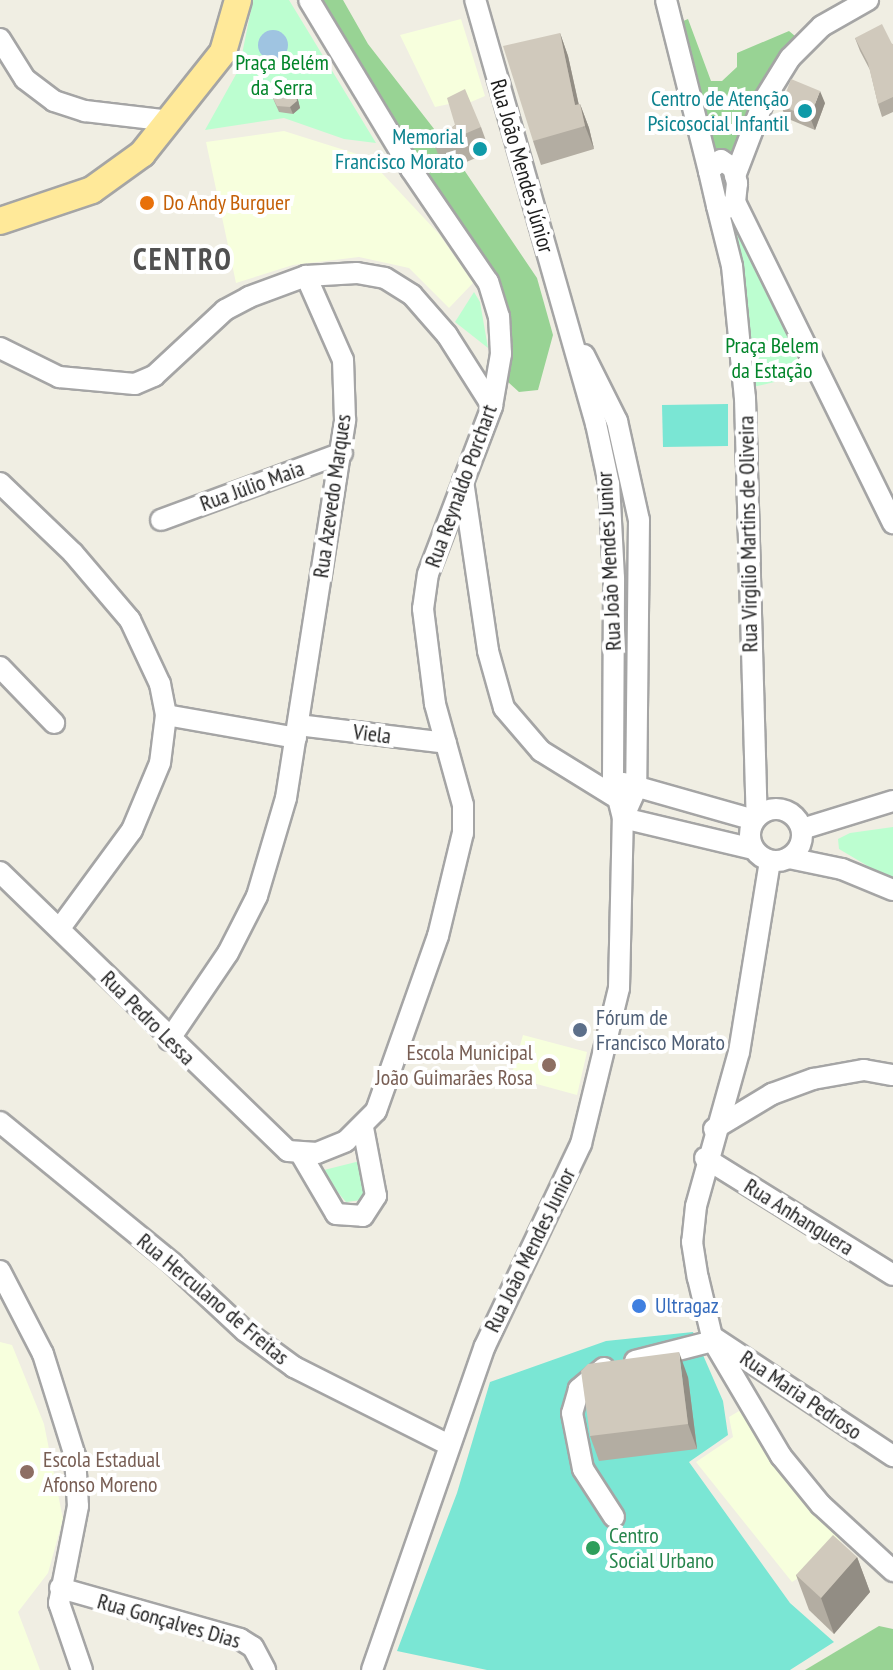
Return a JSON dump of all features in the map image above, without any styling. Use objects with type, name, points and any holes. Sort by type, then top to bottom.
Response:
[{"type":"main road","points":[[0,221],[92,190],[142,154],[223,52],[238,0]]},
{"type":"street","name":"Rua Reynaldo Porchart","points":[[309,0],[411,169],[488,282],[499,317],[501,354],[492,406],[428,574],[423,609],[446,743],[463,805],[463,833],[438,936],[387,1088],[363,1128]]},
{"type":"street","name":"Rua João Mendes Júnior","points":[[475,0],[570,331]]},
{"type":"street","points":[[666,0],[709,171],[869,483],[893,523]]},
{"type":"street","points":[[726,204],[764,100],[790,58],[822,26],[868,0]]},
{"type":"street","points":[[0,39],[25,79],[54,101],[85,111],[170,121]]},
{"type":"street","points":[[709,171],[721,160],[729,162],[735,176]]},
{"type":"street","name":"Rua Virgílio Martins de Oliveira","points":[[726,204],[745,398],[755,818]]},
{"type":"street","points":[[0,348],[59,377],[135,384],[154,376],[225,310],[306,276],[371,275],[412,295],[447,335],[492,406]]},
{"type":"street","name":"Rua Azevedo Marques","points":[[169,1040],[228,953],[257,896],[277,838],[297,731],[342,453],[343,360],[306,276]]},
{"type":"street","name":"Rua João Mendes Junior","points":[[372,1670],[447,1444],[485,1346],[581,1144],[619,988],[623,818],[614,787],[614,578],[609,484],[570,331]]},
{"type":"street","name":"Rua João Mendes Junior","points":[[570,331],[617,421],[639,520],[636,789],[623,818]]},
{"type":"street","name":"Rua Júlio Maia","points":[[161,520],[342,453]]},
{"type":"street","points":[[463,477],[486,637],[504,708],[541,751],[614,787],[636,789],[755,818],[771,809],[787,810],[802,829],[800,846],[771,856]]},
{"type":"street","points":[[0,483],[73,553],[130,620],[160,684],[166,715],[160,763],[132,830],[60,928]]},
{"type":"street","points":[[0,667],[54,723]]},
{"type":"street","name":"Viela","points":[[166,715],[297,731],[446,743]]},
{"type":"street","points":[[802,829],[892,802]]},
{"type":"street","points":[[623,818],[771,856],[842,869],[893,890]]},
{"type":"street","points":[[755,818],[750,836],[771,856]]},
{"type":"street","points":[[771,856],[750,1001],[705,1158],[692,1242],[711,1338],[750,1409],[806,1490],[893,1571]]},
{"type":"street","name":"Rua Pedro Lessa","points":[[0,872],[248,1117],[288,1151],[302,1156]]},
{"type":"street","points":[[714,1129],[772,1094],[813,1079],[864,1070],[893,1075]]},
{"type":"street","name":"Rua Herculano de Freitas","points":[[0,1122],[282,1358],[447,1444]]},
{"type":"street","points":[[363,1128],[376,1196],[363,1216],[336,1214],[302,1156],[346,1141],[363,1128]]},
{"type":"street","name":"Rua Anhanguera","points":[[705,1158],[893,1275]]},
{"type":"street","points":[[0,1271],[43,1354],[75,1456],[78,1506],[60,1588],[63,1623],[82,1670]]},
{"type":"street","points":[[614,1517],[583,1469],[574,1438],[572,1413],[579,1389],[600,1369],[711,1338]]},
{"type":"street","name":"Rua Maria Pedroso","points":[[711,1338],[893,1456]]},
{"type":"street","name":"Rua Gonçalves Dias","points":[[60,1588],[240,1639],[253,1647],[265,1670]]},
{"type":"shaded area","points":[[461,19],[485,96],[452,110],[449,104],[435,107],[400,35]]},
{"type":"shaded area","points":[[273,30],[284,34],[288,45],[284,56],[273,60],[262,56],[258,45],[262,34]]},
{"type":"shaded area","points":[[284,131],[357,154],[379,170],[439,234],[473,283],[449,308],[409,268],[359,257],[293,265],[236,283],[206,142]]},
{"type":"shaded area","points":[[728,404],[728,446],[663,447],[662,405]]},
{"type":"shaded area","name":"Escola Municipal João Guimarães Rosa","points":[[523,1035],[587,1052],[577,1095],[511,1077]]},
{"type":"shaded area","name":"Centro Social Urbano","points":[[693,1332],[723,1401],[728,1435],[689,1462],[790,1603],[834,1642],[790,1670],[487,1670],[397,1651],[457,1493],[490,1382],[606,1341]]},
{"type":"shaded area","name":"Escola Estadual Afonso Moreno","points":[[0,1342],[12,1345],[44,1424],[63,1519],[48,1573],[18,1612],[40,1670],[0,1670]]},
{"type":"shaded area","points":[[739,1411],[841,1542],[820,1565],[792,1582],[696,1462],[733,1437],[729,1417]]},
{"type":"green space","name":"Praça Belém da Serra","points":[[253,0],[289,0],[376,143],[344,139],[284,118],[205,130],[239,69]]},
{"type":"green space","points":[[319,0],[343,0],[368,44],[452,152],[537,278],[553,335],[538,390],[519,392],[507,381],[509,338]]},
{"type":"green space","points":[[688,19],[711,81],[722,81],[737,67],[737,53],[789,31],[801,41],[733,151],[710,150],[676,24]]},
{"type":"green space","name":"Praça Belem da Estação","points":[[738,222],[804,375],[753,387],[732,232],[732,223]]},
{"type":"green space","points":[[474,292],[480,302],[488,348],[455,322]]},
{"type":"green space","points":[[893,827],[893,881],[839,849],[838,839],[850,833]]},
{"type":"green space","points":[[360,1161],[365,1183],[362,1200],[346,1202],[320,1171]]},
{"type":"green space","points":[[879,1626],[893,1629],[893,1670],[805,1670]]},
{"type":"building","points":[[882,24],[893,44],[893,97],[878,104],[868,63],[855,38]]},
{"type":"building","points":[[560,33],[575,105],[580,104],[585,126],[533,141],[503,46]]},
{"type":"building","points":[[791,79],[820,91],[810,117],[781,106]]},
{"type":"building","points":[[282,81],[294,84],[297,101],[290,107],[277,106],[271,94]]},
{"type":"building","points":[[465,89],[481,127],[436,146],[433,142],[455,125],[447,98]]},
{"type":"building","points":[[679,1352],[688,1424],[590,1436],[581,1371],[588,1364]]},
{"type":"building","points":[[833,1535],[857,1557],[821,1598],[796,1575]]},
{"type":"place","name":"Centro de Atenção Psicosocial Infantil","points":[[805,111]]},
{"type":"place","name":"Memorial Francisco Morato","points":[[480,149]]},
{"type":"place","name":"Do Andy Burguer","points":[[147,203]]},
{"type":"place","name":"Fórum de Francisco Morato","points":[[580,1030]]},
{"type":"place","name":"Escola Municipal João Guimarães Rosa","points":[[549,1065]]},
{"type":"place","name":"Ultragaz","points":[[639,1306]]},
{"type":"place","name":"Escola Estadual Afonso Moreno","points":[[27,1472]]},
{"type":"place","name":"Centro Social Urbano","points":[[593,1548]]},
{"type":"district","name":"CENTRO","points":[[183,259]]}]
